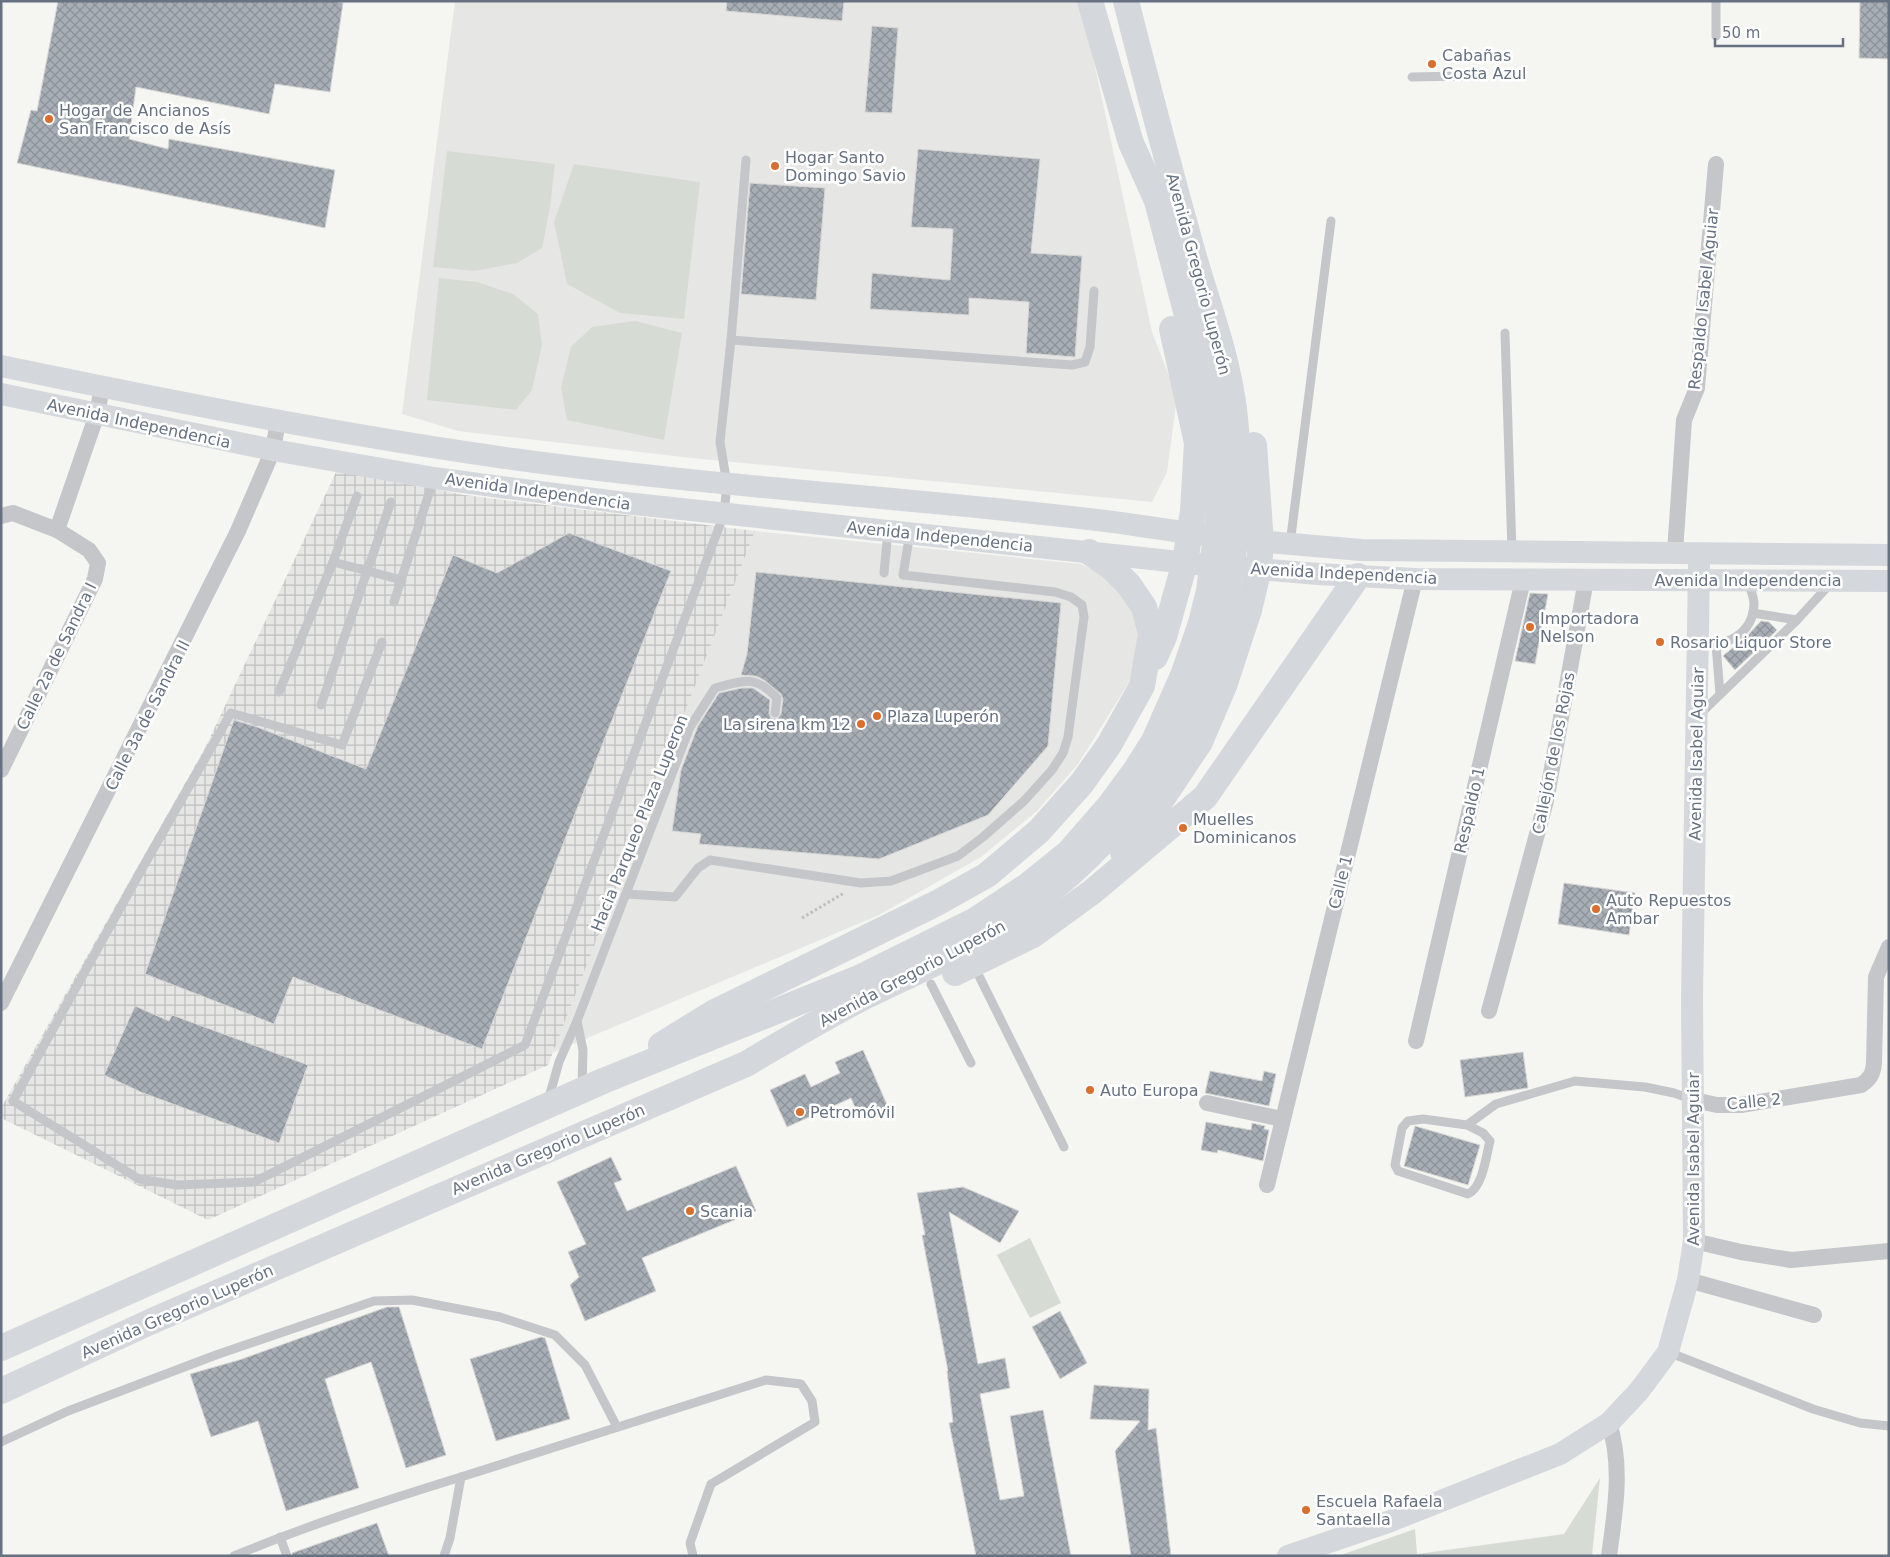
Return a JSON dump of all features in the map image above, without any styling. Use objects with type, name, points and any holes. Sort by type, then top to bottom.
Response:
[{"type":"main road","name":"Avenida Gregorio Luperón","points":[[1,1348],[546,1106],[861,977],[974,922],[1027,886],[1069,852],[1110,805],[1154,741],[1184,673],[1201,623],[1215,553],[1219,512],[1218,471],[1208,399],[1157,201],[1131,143],[1090,1]]},
{"type":"main road","name":"Avenida Gregorio Luperón","points":[[1,1391],[152,1321],[746,1064],[833,1013],[987,937],[1069,876],[1102,844],[1157,775],[1179,738],[1197,695],[1217,636],[1228,592],[1238,514],[1239,469],[1233,408],[1224,355],[1193,253],[1126,1]]},
{"type":"main road","points":[[593,1086],[713,1012],[920,911],[987,875],[1039,831],[1082,783],[1109,745],[1142,686],[1164,637],[1185,562],[1193,511],[1197,443],[1131,143]]},
{"type":"main road","points":[[1092,892],[1148,820],[1200,742],[1224,686],[1250,610],[1259,568],[1261,542],[1256,461],[1243,372],[1227,316],[1193,253]]},
{"type":"main road","name":"Avenida Independencia","points":[[1,366],[278,421],[384,440],[515,459],[727,484],[1060,516],[1290,545],[1361,550],[1889,555]]},
{"type":"main road","name":"Avenida Independencia","points":[[1,394],[273,450],[434,478],[625,503],[1185,562],[1415,579],[1748,582],[1889,581]]},
{"type":"main road","points":[[1089,552],[1111,567],[1130,585],[1144,607],[1151,634],[1142,686]]},
{"type":"main road","name":"Avenida Isabel Aguiar","points":[[1288,1556],[1388,1522],[1560,1454],[1609,1423],[1639,1391],[1668,1352],[1688,1280],[1694,1241],[1692,999],[1696,718],[1707,643],[1699,581],[1698,553]]},
{"type":"main road","points":[[746,1064],[931,984],[1033,935],[1092,892],[1205,797],[1358,576]]},
{"type":"street","name":"Respaldo Isabel Aguiar","points":[[1675,552],[1684,420],[1697,388],[1716,164]]},
{"type":"street","points":[[57,530],[96,414],[102,387]]},
{"type":"street","name":"Calle 3a de Sandra II","points":[[1,1003],[238,532],[273,450],[278,421]]},
{"type":"street","name":"Calle 2a de Sandra I","points":[[1,516],[13,513],[57,530],[89,550],[98,563],[95,579],[1,770]]},
{"type":"street","name":"Calle 1","points":[[1268,1185],[1282,1119],[1415,579]]},
{"type":"street","name":"Respaldo 1","points":[[1416,1041],[1523,580]]},
{"type":"street","name":"Callejón de los Rojas","points":[[1489,1011],[1546,801],[1586,580]]},
{"type":"street","name":"Calle 2","points":[[1694,1100],[1718,1105],[1741,1105],[1862,1085],[1869,1080],[1873,1072],[1874,1063],[1876,977],[1889,947]]},
{"type":"street","points":[[1206,1103],[1282,1119]]},
{"type":"street","points":[[1694,1241],[1741,1252],[1791,1260],[1889,1250]]},
{"type":"street","points":[[1688,1280],[1814,1314]]},
{"type":"street","points":[[1608,1556],[1616,1504],[1615,1447],[1609,1423]]},
{"type":"lane","points":[[1716,1],[1716,36]]},
{"type":"lane","points":[[1412,77],[1462,76]]},
{"type":"lane","points":[[382,642],[342,745],[231,714],[143,867],[13,1101],[139,1179],[177,1185],[254,1182],[525,1045],[724,514],[727,484],[720,442],[731,340],[746,160]]},
{"type":"lane","points":[[1290,545],[1331,221]]},
{"type":"lane","points":[[731,340],[1072,365],[1085,362],[1090,347],[1094,291]]},
{"type":"lane","points":[[1505,333],[1512,551]]},
{"type":"lane","points":[[394,602],[434,478]]},
{"type":"lane","points":[[279,692],[333,562],[357,496]]},
{"type":"lane","points":[[321,705],[391,502]]},
{"type":"lane","points":[[884,573],[899,532]]},
{"type":"lane","points":[[626,894],[675,897],[698,868],[710,860],[861,883],[891,881],[958,856],[1024,801],[1052,770],[1063,753],[1068,737],[1084,617],[1082,605],[1071,597],[1055,592],[903,574],[899,532]]},
{"type":"lane","points":[[333,562],[402,580]]},
{"type":"lane","points":[[1696,718],[1797,620],[1834,580]]},
{"type":"lane","points":[[1720,694],[1707,643],[1736,638],[1750,623],[1754,603],[1748,582]]},
{"type":"lane","points":[[1753,613],[1797,620]]},
{"type":"lane","name":"Hacia Parqueo Plaza Luperon","points":[[546,1106],[559,1062],[577,1021],[690,727],[715,688],[749,680],[768,689],[777,698],[775,713]]},
{"type":"lane","points":[[973,964],[1064,1147]]},
{"type":"lane","points":[[931,984],[971,1063]]},
{"type":"lane","points":[[577,1021],[593,1086]]},
{"type":"lane","name":"Calle 2","points":[[1467,1125],[1496,1104],[1575,1081],[1644,1087],[1674,1093],[1694,1100]]},
{"type":"lane","points":[[1423,1119],[1467,1125],[1483,1133],[1490,1141],[1479,1184],[1474,1191],[1468,1194],[1398,1171],[1395,1165],[1402,1128],[1408,1121],[1423,1119]]},
{"type":"lane","points":[[1,1442],[68,1411],[216,1355],[374,1301],[412,1300],[500,1316],[556,1335],[585,1365],[617,1427]]},
{"type":"lane","points":[[1668,1352],[1813,1408],[1860,1423],[1889,1426]]},
{"type":"lane","points":[[234,1556],[280,1537],[375,1503],[766,1380],[801,1384],[812,1401],[814,1422],[711,1484],[690,1543],[693,1556]]},
{"type":"lane","points":[[444,1556],[450,1538],[460,1477]]},
{"type":"lane","points":[[280,1537],[287,1556]]},
{"type":"path","points":[[802,918],[861,883]]},
{"type":"shaded area","name":"Hogar Santo Domingo Savio","points":[[455,1],[1081,1],[1152,332],[1177,397],[1167,472],[1152,502],[692,458],[458,431],[402,414]]},
{"type":"shaded area","points":[[447,151],[555,164],[550,207],[542,248],[517,263],[475,271],[433,267]]},
{"type":"shaded area","points":[[574,164],[700,182],[684,319],[620,313],[567,284],[554,222]]},
{"type":"shaded area","points":[[439,278],[477,282],[513,294],[538,314],[542,345],[532,390],[516,410],[427,400]]},
{"type":"shaded area","points":[[635,321],[682,333],[664,440],[567,420],[561,387],[571,347],[592,327]]},
{"type":"shaded area","points":[[337,470],[464,495],[755,531],[548,1065],[208,1220],[1,1118],[1,1108],[205,748]]},
{"type":"shaded area","name":"Plaza Luperón","points":[[755,531],[1081,564],[1099,573],[1122,593],[1136,619],[1138,658],[1128,684],[1078,764],[1037,811],[981,857],[879,915],[552,1053]]},
{"type":"shaded area","points":[[1030,1238],[1061,1303],[1030,1318],[997,1255]]},
{"type":"shaded area","points":[[1600,1478],[1592,1556],[1338,1556],[1415,1529],[1417,1554],[1564,1534]]},
{"type":"building","name":"Hogar de Ancianos San Francisco de Asís","points":[[58,1],[333,1],[343,3],[330,92],[275,84],[269,114],[136,87],[129,139],[168,149],[169,139],[335,170],[325,228],[17,163],[31,110],[37,111]]},
{"type":"building","points":[[727,1],[844,1],[842,21],[726,11]]},
{"type":"building","points":[[1860,1],[1889,1],[1889,59],[1859,58]]},
{"type":"building","points":[[872,26],[898,28],[892,113],[865,112]]},
{"type":"building","points":[[918,149],[1040,159],[1031,253],[1082,256],[1075,357],[1026,353],[1029,302],[969,298],[969,315],[870,309],[872,273],[950,280],[953,229],[911,227]]},
{"type":"building","points":[[750,183],[825,188],[816,300],[741,294]]},
{"type":"building","points":[[569,533],[671,571],[482,1049],[293,977],[274,1024],[145,974],[234,720],[366,769],[453,555],[497,573]]},
{"type":"building","name":"Plaza Luperón","points":[[756,572],[1061,603],[1048,746],[988,815],[879,859],[699,844],[701,834],[672,831],[681,770],[698,726],[719,693],[742,688],[753,688],[770,700],[769,713],[771,718],[777,719],[781,714],[783,699],[781,694],[756,676],[741,675],[747,654]]},
{"type":"building","name":"Importadora Nelson","points":[[1530,593],[1548,594],[1535,664],[1515,661]]},
{"type":"building","points":[[1761,621],[1769,622],[1777,630],[1735,670],[1723,656],[1747,636]]},
{"type":"building","name":"Auto Repuestos Ambar","points":[[1564,883],[1635,893],[1629,935],[1558,924]]},
{"type":"building","points":[[135,1006],[169,1021],[172,1015],[308,1065],[279,1143],[143,1093],[104,1075]]},
{"type":"building","points":[[863,1050],[888,1107],[860,1119],[851,1098],[787,1127],[770,1090],[805,1074],[811,1087],[840,1073],[835,1062]]},
{"type":"building","points":[[1523,1052],[1528,1088],[1465,1097],[1460,1060]]},
{"type":"building","points":[[1210,1071],[1262,1081],[1264,1071],[1276,1074],[1269,1106],[1205,1093]]},
{"type":"building","points":[[1206,1122],[1251,1130],[1252,1123],[1265,1126],[1264,1129],[1269,1130],[1263,1161],[1218,1150],[1217,1153],[1201,1150]]},
{"type":"building","points":[[1415,1126],[1480,1145],[1468,1185],[1404,1166]]},
{"type":"building","points":[[611,1157],[622,1180],[614,1183],[627,1211],[736,1166],[756,1211],[642,1258],[656,1291],[585,1321],[570,1285],[579,1277],[568,1252],[586,1244],[557,1182]]},
{"type":"building","points":[[963,1187],[1019,1211],[1000,1243],[949,1212],[978,1364],[1005,1358],[1010,1388],[980,1394],[1000,1500],[1024,1496],[1010,1416],[1043,1410],[1071,1556],[976,1556],[949,1423],[953,1422],[948,1371],[922,1235],[925,1235],[917,1193]]},
{"type":"building","points":[[387,1307],[399,1307],[446,1455],[406,1468],[371,1362],[325,1379],[359,1488],[286,1511],[258,1421],[211,1437],[190,1374],[239,1360]]},
{"type":"building","points":[[1060,1311],[1087,1363],[1060,1379],[1032,1327]]},
{"type":"building","points":[[541,1337],[545,1338],[570,1419],[496,1441],[470,1359]]},
{"type":"building","points":[[1094,1385],[1149,1389],[1148,1430],[1156,1428],[1171,1556],[1131,1556],[1115,1451],[1140,1421],[1090,1419]]},
{"type":"building","points":[[377,1523],[389,1556],[293,1556],[292,1553]]},
{"type":"place","name":"Cabañas Costa Azul","points":[[1432,64]]},
{"type":"place","name":"Hogar de Ancianos San Francisco de Asís","points":[[49,119]]},
{"type":"place","name":"Hogar Santo Domingo Savio","points":[[775,166]]},
{"type":"place","name":"Importadora Nelson","points":[[1530,627]]},
{"type":"place","name":"Rosario Liquor Store","points":[[1660,642]]},
{"type":"place","name":"Plaza Luperón","points":[[877,716]]},
{"type":"place","name":"La sirena km 12","points":[[861,724]]},
{"type":"place","name":"Muelles Dominicanos","points":[[1183,828]]},
{"type":"place","name":"Auto Repuestos Ambar","points":[[1596,909]]},
{"type":"place","name":"Auto Europa","points":[[1090,1090]]},
{"type":"place","name":"Petromóvil","points":[[800,1112]]},
{"type":"place","name":"Scania","points":[[690,1211]]},
{"type":"place","name":"Escuela Rafaela Santaella","points":[[1306,1510]]}]
